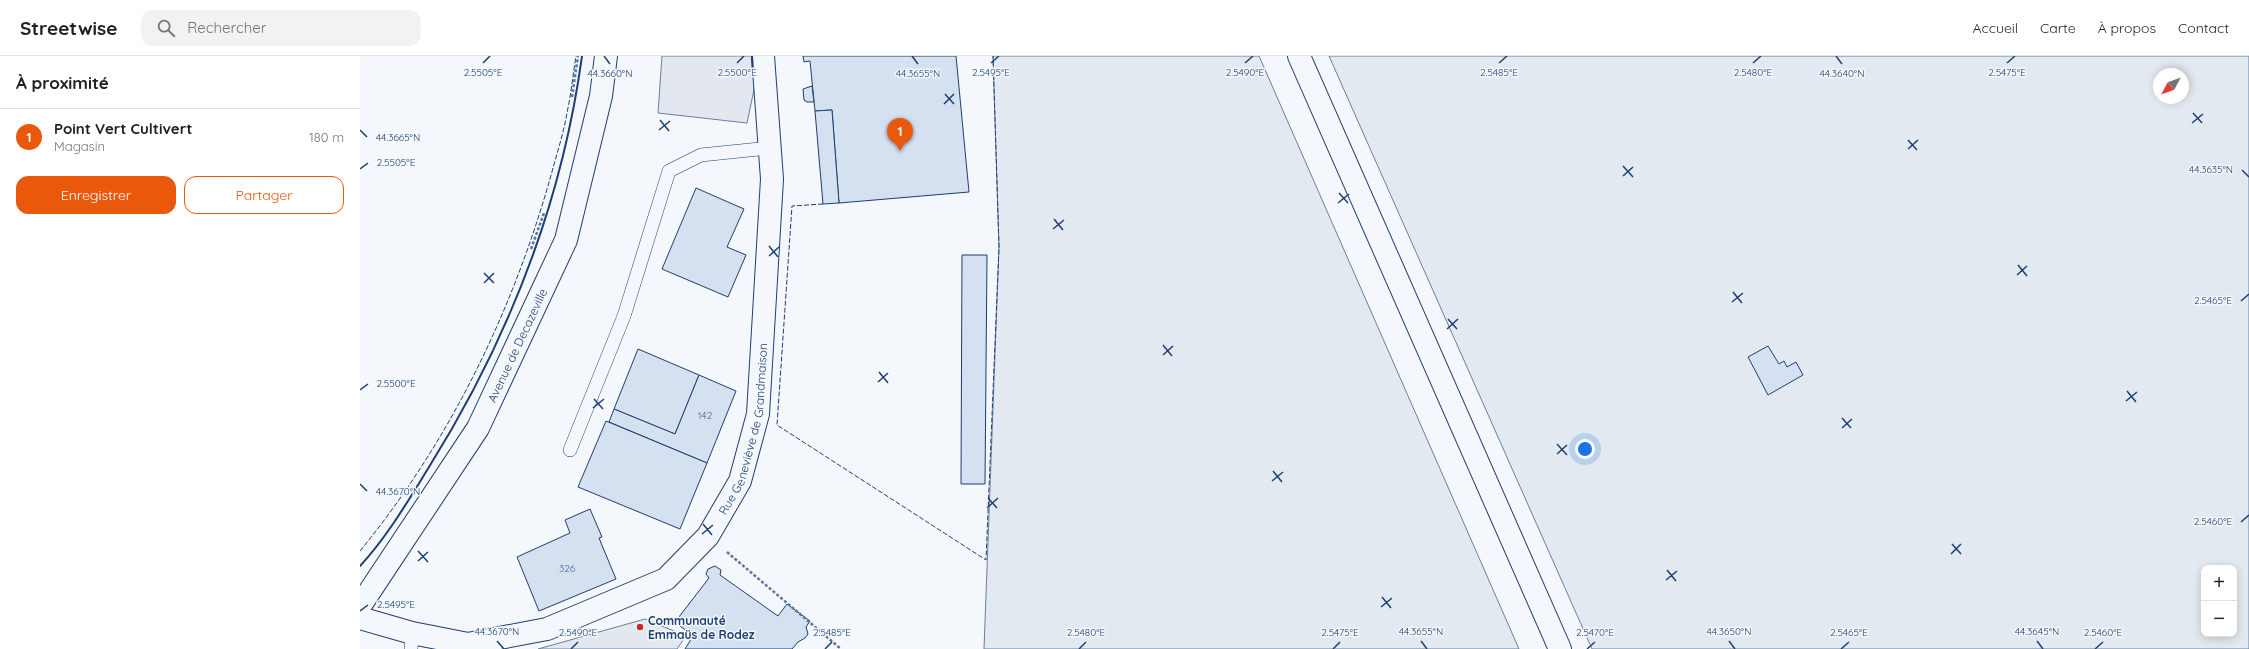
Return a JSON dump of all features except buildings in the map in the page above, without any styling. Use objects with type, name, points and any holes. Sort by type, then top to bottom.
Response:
[{"type":"main road","name":"Avenue de Decazeville","points":[[360,606],[478,428],[566,240],[601,96],[606,56]]},
{"type":"main road","name":"Rue Geneviève de Grandmaison","points":[[360,618],[412,641],[468,644],[547,629],[666,579],[708,536],[740,481],[758,414],[772,179],[763,56]]},
{"type":"main road","points":[[1300,56],[1560,649]]},
{"type":"lane","points":[[570,450],[624,316],[669,171],[701,155],[769,148]]},
{"type":"path","points":[[572,100],[578,56]]},
{"type":"path","points":[[529,254],[545,210]]},
{"type":"path","points":[[708,536],[841,649]]},
{"type":"shaded area","points":[[662,56],[752,56],[755,85],[747,123],[658,113]]},
{"type":"shaded area","points":[[993,56],[1259,56],[1519,649],[984,649],[999,247]]},
{"type":"shaded area","points":[[1329,56],[2249,56],[2249,649],[1592,649]]},
{"type":"shaded area","name":"Communauté Emmaüs de Rodez","points":[[645,619],[686,636],[677,649],[538,649]]},
{"type":"fence","points":[[360,551],[393,508],[423,464],[451,418],[499,321],[520,271],[538,220],[566,120],[576,56]]},
{"type":"fence","points":[[823,204],[792,206],[777,425],[986,560],[999,247],[993,56]]},
{"type":"wall","points":[[360,566],[388,531],[429,467],[483,371],[506,321],[527,270],[561,165],[573,111],[582,56]]},
{"type":"wall","points":[[752,56],[753,71]]},
{"type":"place","name":"Point Vert Cultivert","points":[[900,151]]},
{"type":"place","name":"Communauté Emmaüs de Rodez","points":[[640,627]]}]
